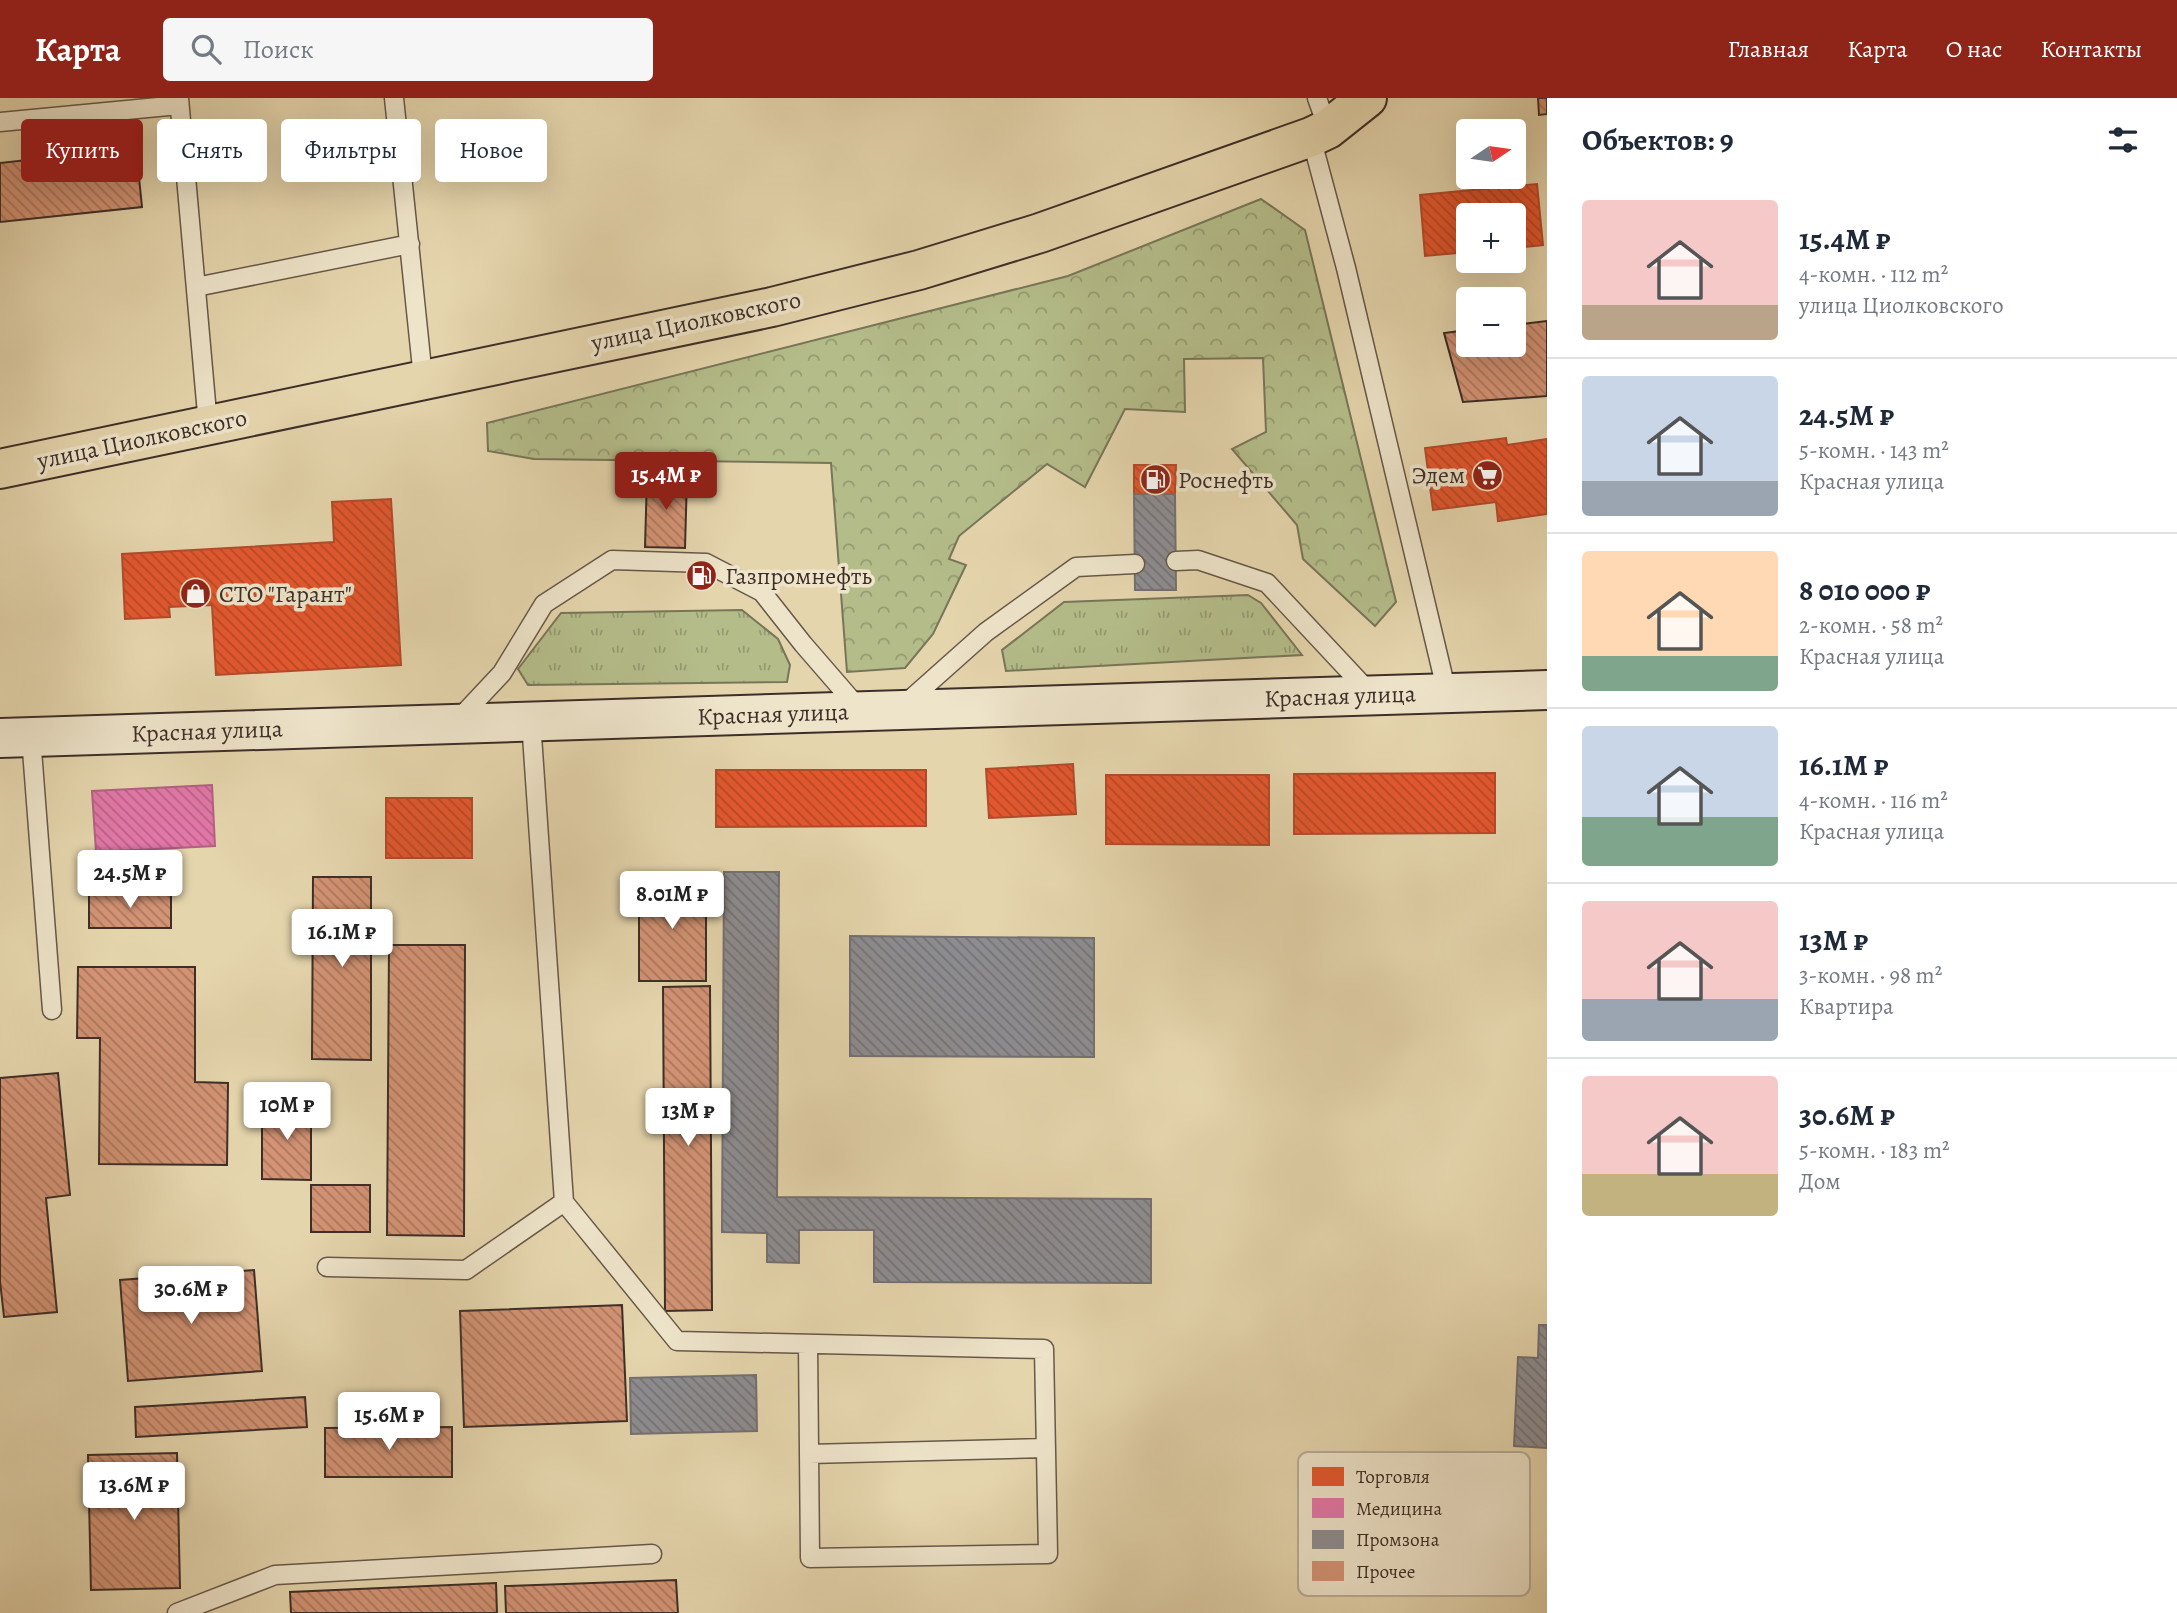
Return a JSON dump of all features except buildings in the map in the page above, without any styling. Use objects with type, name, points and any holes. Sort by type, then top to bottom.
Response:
[{"type":"main road","name":"улица Циолковского","points":[[0,469],[772,307],[919,270],[1040,233],[1319,121],[1367,98]]},
{"type":"main road","name":"Красная улица","points":[[16,737],[1547,690]]},
{"type":"lane","points":[[394,98],[424,378]]},
{"type":"lane","points":[[0,122],[179,102],[208,425]]},
{"type":"lane","points":[[1319,121],[1346,268],[1447,693]]},
{"type":"lane","points":[[196,287],[410,244]]},
{"type":"lane","points":[[455,724],[502,673],[544,604],[612,560],[706,563],[762,592],[861,711]]},
{"type":"lane","points":[[1176,561],[1198,560],[1267,583],[1372,695]]},
{"type":"lane","points":[[899,710],[986,632],[1076,568],[1135,564]]},
{"type":"lane","points":[[531,721],[564,1202],[677,1341],[1044,1349],[1048,1554],[810,1558],[808,1344]]},
{"type":"lane","points":[[16,737],[52,1010]]},
{"type":"lane","points":[[327,1267],[466,1270],[564,1202]]},
{"type":"lane","points":[[809,1454],[1046,1448]]},
{"type":"lane","points":[[177,1613],[275,1575],[652,1554]]},
{"type":"green space","points":[[1261,199],[1305,230],[1396,602],[1375,626],[1303,559],[1297,525],[1232,449],[1266,432],[1263,358],[1184,359],[1185,412],[1125,409],[1085,487],[1047,464],[959,536],[949,559],[966,565],[933,634],[905,668],[847,672],[831,463],[534,459],[488,451],[487,423],[1068,276]]},
{"type":"green space","points":[[1248,595],[1261,603],[1302,655],[1006,671],[1002,650],[1064,602]]},
{"type":"green space","points":[[742,610],[778,639],[790,665],[787,682],[528,685],[518,669],[561,613]]},
{"type":"place","name":"Эдем","points":[[1488,475]]},
{"type":"place","name":"Роснефть","points":[[1155,480]]},
{"type":"place","name":"Газпромнефть","points":[[702,576]]},
{"type":"place","name":"СТО \"Гарант\"","points":[[196,594]]}]
